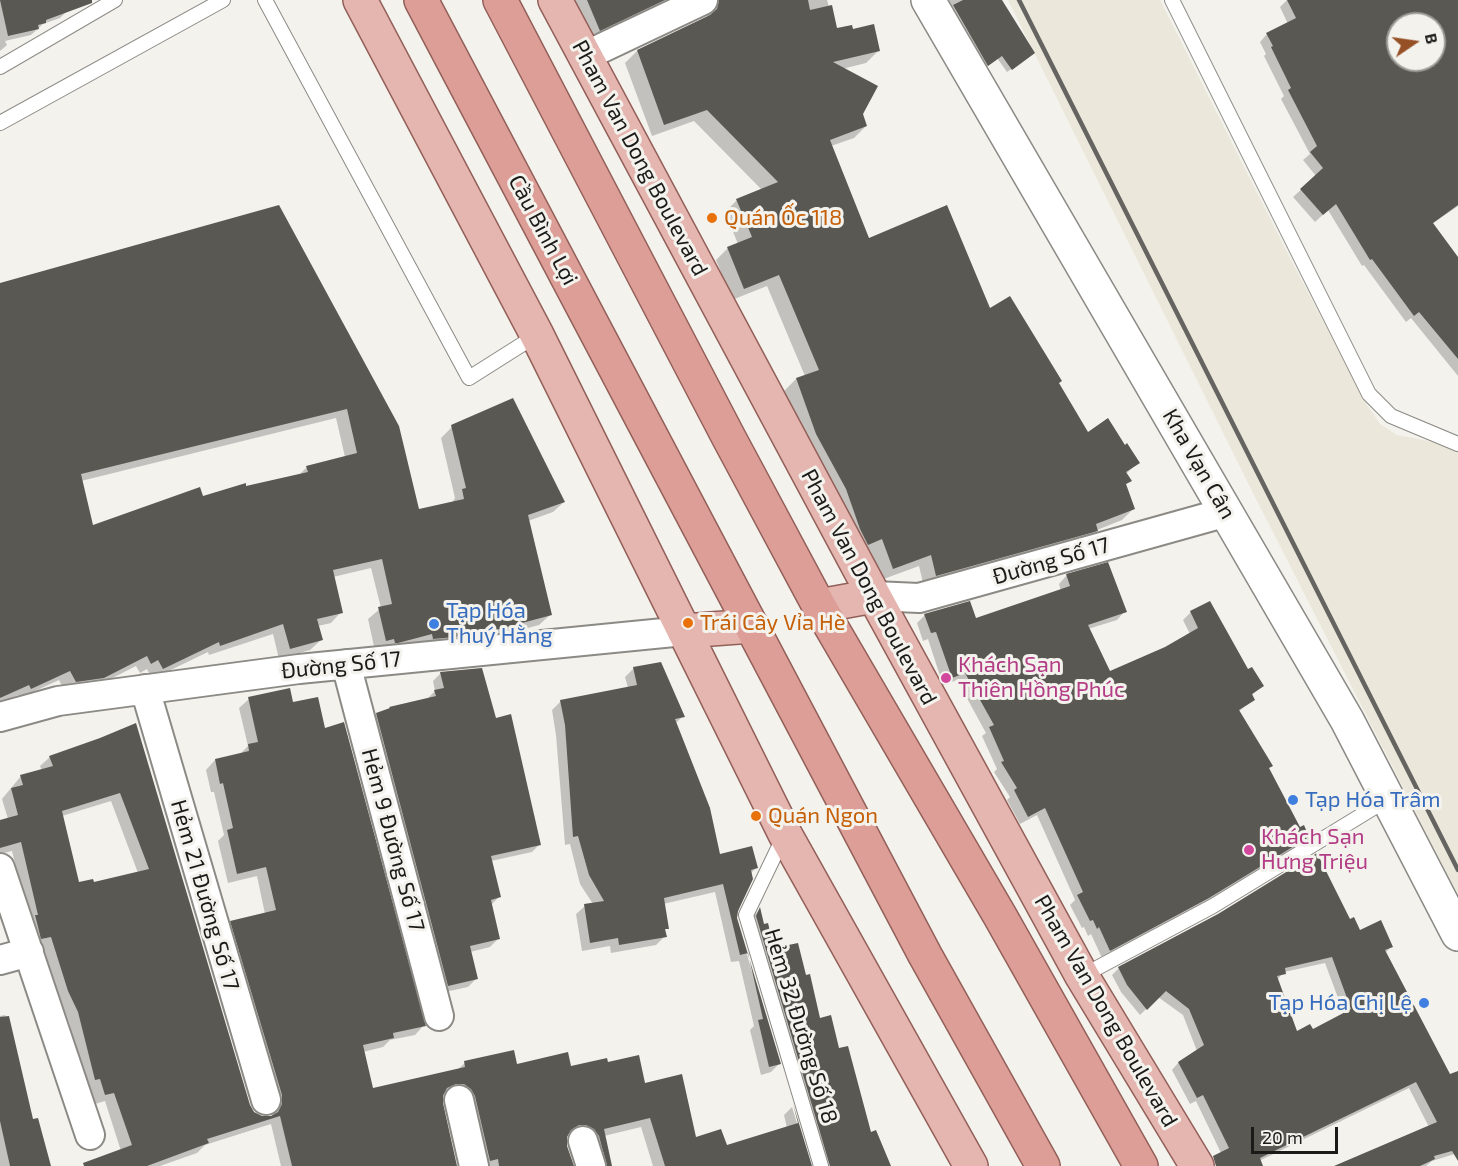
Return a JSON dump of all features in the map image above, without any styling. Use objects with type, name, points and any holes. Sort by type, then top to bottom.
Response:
[{"type":"highway","name":"Cầu Bình Lợi","points":[[421,0],[752,626]]},
{"type":"highway","name":"Pham Van Dong Boulevard","points":[[500,0],[819,606],[1000,916],[1141,1166]]},
{"type":"highway","points":[[752,626],[925,955],[1043,1166]]},
{"type":"main road","points":[[360,0],[537,335],[785,834],[970,1166]]},
{"type":"main road","name":"Pham Van Dong Boulevard","points":[[555,0],[874,596],[1083,976],[1197,1166]]},
{"type":"main road","points":[[819,606],[874,596]]},
{"type":"main road","points":[[684,631],[752,626]]},
{"type":"street","points":[[585,56],[704,0]]},
{"type":"street","name":"Kha Vạn Cân","points":[[928,0],[1347,720],[1458,934]]},
{"type":"street","name":"Đường Số 17","points":[[874,596],[919,598],[1227,512]]},
{"type":"street","name":"Đường Số 17","points":[[0,717],[58,701],[346,663],[684,631]]},
{"type":"street","name":"Hẻm 9 Đường Số 17","points":[[346,663],[439,1016]]},
{"type":"street","name":"Hẻm 21 Đường Số 17","points":[[145,689],[266,1100]]},
{"type":"street","points":[[0,868],[90,1135]]},
{"type":"street","points":[[0,960],[29,952]]},
{"type":"street","points":[[459,1100],[474,1166]]},
{"type":"lane","points":[[0,66],[115,0]]},
{"type":"lane","points":[[0,123],[224,0]]},
{"type":"lane","points":[[265,0],[469,378],[537,335]]},
{"type":"lane","points":[[1172,0],[1369,394],[1390,416],[1458,444]]},
{"type":"lane","points":[[1083,976],[1213,906],[1388,799]]},
{"type":"lane","name":"Hẻm 32 Đường Số 18","points":[[785,834],[746,915],[821,1166]]},
{"type":"shaded area","points":[[1008,0],[1160,0],[1367,405],[1380,424],[1397,435],[1434,442],[1458,451],[1458,895],[1254,495]]},
{"type":"building","points":[[0,0],[92,0],[92,3],[46,20],[46,23],[38,25],[39,29],[8,36]]},
{"type":"building","points":[[587,0],[665,0],[600,31]]},
{"type":"building","points":[[719,0],[808,0],[810,10],[832,5],[837,28],[852,25],[853,29],[874,24],[880,51],[833,62],[878,86],[863,114],[867,126],[830,140],[869,238],[947,205],[990,308],[1010,296],[1062,381],[1059,383],[1088,432],[1108,418],[1140,463],[1126,472],[1132,481],[1126,484],[1135,509],[1096,524],[1098,531],[936,576],[931,555],[893,569],[882,539],[868,545],[846,489],[816,434],[796,378],[819,370],[779,275],[744,289],[727,247],[752,237],[736,199],[778,182],[707,110],[664,125],[637,50],[710,15],[717,9]]},
{"type":"building","points":[[963,0],[1002,0],[1035,53],[1012,70],[1002,56],[988,66],[953,5]]},
{"type":"building","points":[[1287,0],[1458,0],[1458,205],[1433,223],[1458,257],[1458,359],[1419,312],[1414,316],[1372,259],[1370,260],[1336,204],[1323,215],[1300,189],[1323,168],[1310,152],[1317,146],[1288,90],[1291,88],[1266,33],[1296,18]]},
{"type":"building","points":[[279,205],[399,426],[419,509],[464,499],[462,489],[466,488],[451,425],[513,398],[565,502],[528,515],[552,615],[477,635],[433,639],[432,634],[398,643],[395,643],[394,639],[386,641],[378,607],[392,604],[382,559],[333,570],[343,613],[317,619],[323,640],[290,649],[283,624],[220,646],[219,642],[163,669],[158,660],[151,664],[147,656],[104,678],[76,682],[70,671],[31,689],[29,685],[0,698],[0,283]],"holes":[[[347,409],[357,453],[306,466],[308,472],[246,486],[246,483],[203,496],[200,487],[93,525],[81,474]]]},
{"type":"building","points":[[1108,562],[1127,612],[1088,625],[1110,671],[1165,647],[1198,628],[1190,611],[1210,601],[1248,669],[1252,667],[1264,686],[1252,694],[1255,700],[1239,710],[1273,766],[1269,768],[1300,827],[1304,825],[1309,837],[1209,898],[1110,951],[1099,927],[1097,929],[1093,920],[1090,921],[1077,895],[1083,892],[1045,808],[1028,817],[1014,790],[1017,788],[1001,762],[1004,761],[989,727],[994,725],[965,673],[952,678],[936,632],[931,633],[924,614],[970,601],[976,618],[1070,586],[1066,574]]},
{"type":"building","points":[[661,662],[685,717],[675,719],[710,808],[720,854],[752,846],[758,868],[751,870],[753,879],[737,918],[748,953],[740,955],[723,884],[664,898],[669,929],[665,929],[667,937],[619,945],[618,938],[590,943],[584,904],[604,901],[589,875],[578,836],[573,837],[565,725],[560,700],[637,685],[633,667]]},
{"type":"building","points":[[482,668],[496,718],[511,714],[541,845],[491,856],[501,897],[491,900],[500,939],[470,946],[478,979],[448,986],[376,713],[389,707],[436,696],[434,690],[444,688],[440,672]]},
{"type":"building","points":[[290,688],[293,702],[318,697],[325,728],[344,722],[426,1026],[393,1033],[394,1038],[363,1045],[373,1088],[465,1067],[464,1061],[514,1050],[517,1064],[568,1052],[571,1066],[607,1058],[608,1062],[639,1055],[645,1083],[682,1074],[696,1137],[721,1129],[727,1145],[798,1123],[793,1104],[812,1166],[665,1166],[650,1118],[604,1129],[612,1166],[607,1166],[599,1136],[594,1129],[586,1125],[579,1125],[571,1130],[567,1137],[567,1146],[574,1166],[499,1166],[498,1159],[490,1161],[475,1096],[464,1084],[456,1084],[447,1088],[443,1096],[443,1103],[457,1166],[292,1166],[280,1116],[207,1139],[209,1143],[147,1166],[84,1166],[83,1163],[132,1145],[114,1093],[105,1095],[100,1079],[95,1080],[78,1012],[68,991],[51,937],[41,939],[35,915],[38,915],[21,842],[0,848],[0,820],[18,815],[11,788],[23,785],[20,775],[53,766],[49,756],[136,723],[250,1105],[254,1112],[262,1116],[271,1116],[278,1112],[282,1104],[282,1095],[230,921],[276,910],[266,867],[237,874],[227,830],[233,828],[215,759],[249,751],[248,744],[258,742],[248,697]],"holes":[[[120,793],[149,869],[94,882],[93,879],[79,882],[62,811]]]},
{"type":"building","points":[[1317,853],[1350,919],[1354,917],[1360,930],[1381,920],[1393,947],[1385,950],[1450,1074],[1458,1071],[1458,1161],[1452,1151],[1434,1156],[1435,1159],[1420,1166],[1334,1166],[1437,1122],[1416,1082],[1260,1158],[1263,1166],[1216,1166],[1213,1156],[1229,1148],[1203,1095],[1197,1098],[1178,1062],[1204,1045],[1189,1009],[1166,991],[1147,1010],[1127,985],[1118,967],[1218,914]],"holes":[[[1332,957],[1351,1009],[1313,1029],[1310,1024],[1297,1031],[1277,976],[1286,974],[1285,968]]]},
{"type":"building","points":[[760,907],[764,924],[768,923],[774,948],[798,943],[806,975],[810,974],[820,1018],[831,1015],[839,1048],[848,1046],[871,1132],[876,1130],[891,1166],[830,1166],[756,916]]},
{"type":"building","points":[[749,959],[781,1064],[769,1067],[758,1020],[763,1019]]},
{"type":"building","points":[[9,1016],[33,1119],[38,1118],[51,1166],[10,1166],[0,1121],[0,1017]]},
{"type":"railway","points":[[1019,0],[1458,870]]},
{"type":"place","name":"Quán Ốc 118","points":[[712,218]]},
{"type":"place","name":"Trái Cây Vỉa Hè","points":[[688,623]]},
{"type":"place","name":"Tạp Hóa Thuý Hằng","points":[[434,624]]},
{"type":"place","name":"Khách Sạn Thiên Hồng Phúc","points":[[946,678]]},
{"type":"place","name":"Tạp Hóa Trâm","points":[[1293,800]]},
{"type":"place","name":"Quán Ngon","points":[[756,816]]},
{"type":"place","name":"Khách Sạn Hưng Triệu","points":[[1249,850]]},
{"type":"place","name":"Tạp Hóa Chị Lệ","points":[[1424,1003]]}]
